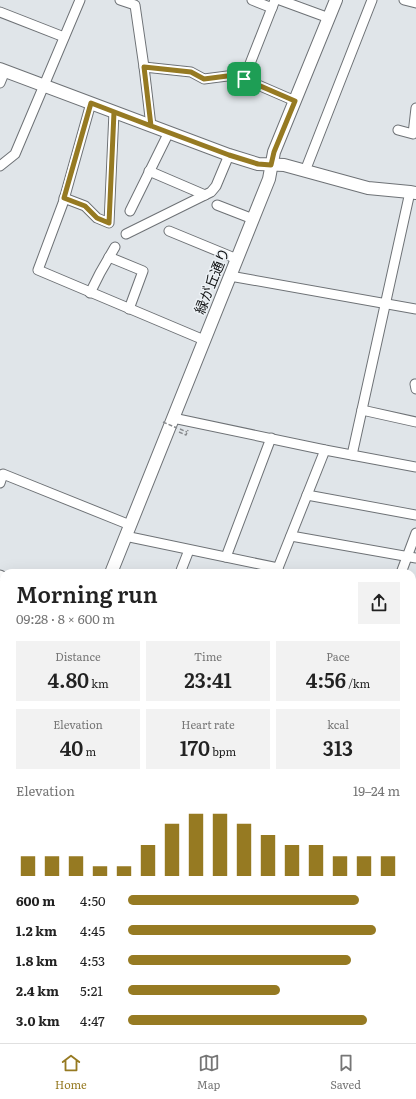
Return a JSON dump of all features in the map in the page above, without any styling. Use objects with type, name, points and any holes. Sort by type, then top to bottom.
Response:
[{"type":"street","points":[[0,166],[15,154],[80,0]]},
{"type":"street","points":[[120,0],[135,3],[151,126]]},
{"type":"street","points":[[244,79],[273,4],[252,0]]},
{"type":"street","points":[[280,0],[329,18]]},
{"type":"street","name":"緑が丘通り","points":[[113,569],[173,423],[204,340],[270,179],[274,152],[336,0]]},
{"type":"street","points":[[305,171],[372,0]]},
{"type":"street","points":[[404,0],[416,3]]},
{"type":"street","points":[[0,12],[64,37]]},
{"type":"street","points":[[144,67],[191,72],[204,79],[235,75],[295,101]]},
{"type":"street","points":[[0,83],[3,70],[229,155],[258,164],[284,165],[368,188],[413,193],[385,303],[352,455]]},
{"type":"street","points":[[91,103],[64,198],[38,270],[204,340]]},
{"type":"street","points":[[398,130],[413,134],[416,108]]},
{"type":"street","points":[[64,198],[85,206],[97,218],[109,223],[114,112]]},
{"type":"street","points":[[130,211],[169,132]]},
{"type":"street","points":[[126,234],[211,192],[216,186],[229,155]]},
{"type":"street","points":[[149,171],[205,195]]},
{"type":"street","points":[[217,205],[253,219]]},
{"type":"street","points":[[169,231],[237,258]]},
{"type":"street","points":[[90,293],[115,247]]},
{"type":"street","points":[[109,257],[143,271],[129,309]]},
{"type":"street","points":[[230,276],[416,309]]},
{"type":"street","points":[[362,410],[416,422]]},
{"type":"street","points":[[173,423],[271,438],[416,467]]},
{"type":"street","points":[[226,557],[271,438]]},
{"type":"street","points":[[277,569],[325,450]]},
{"type":"street","points":[[0,483],[2,473],[128,531],[189,550],[226,557],[273,569]]},
{"type":"street","points":[[307,495],[416,515]]},
{"type":"street","points":[[404,569],[412,557],[416,533]]},
{"type":"street","points":[[291,536],[412,557]]},
{"type":"street","points":[[182,569],[189,550]]},
{"type":"path","points":[[173,423],[187,432],[186,435],[176,431]]},
{"type":"route","points":[[244,79],[235,75],[204,79],[191,72],[144,67],[151,126],[114,112],[91,103],[64,198],[85,206],[97,218],[109,223],[114,112],[229,155],[258,164],[271,165],[274,152],[295,101],[244,79]]}]
